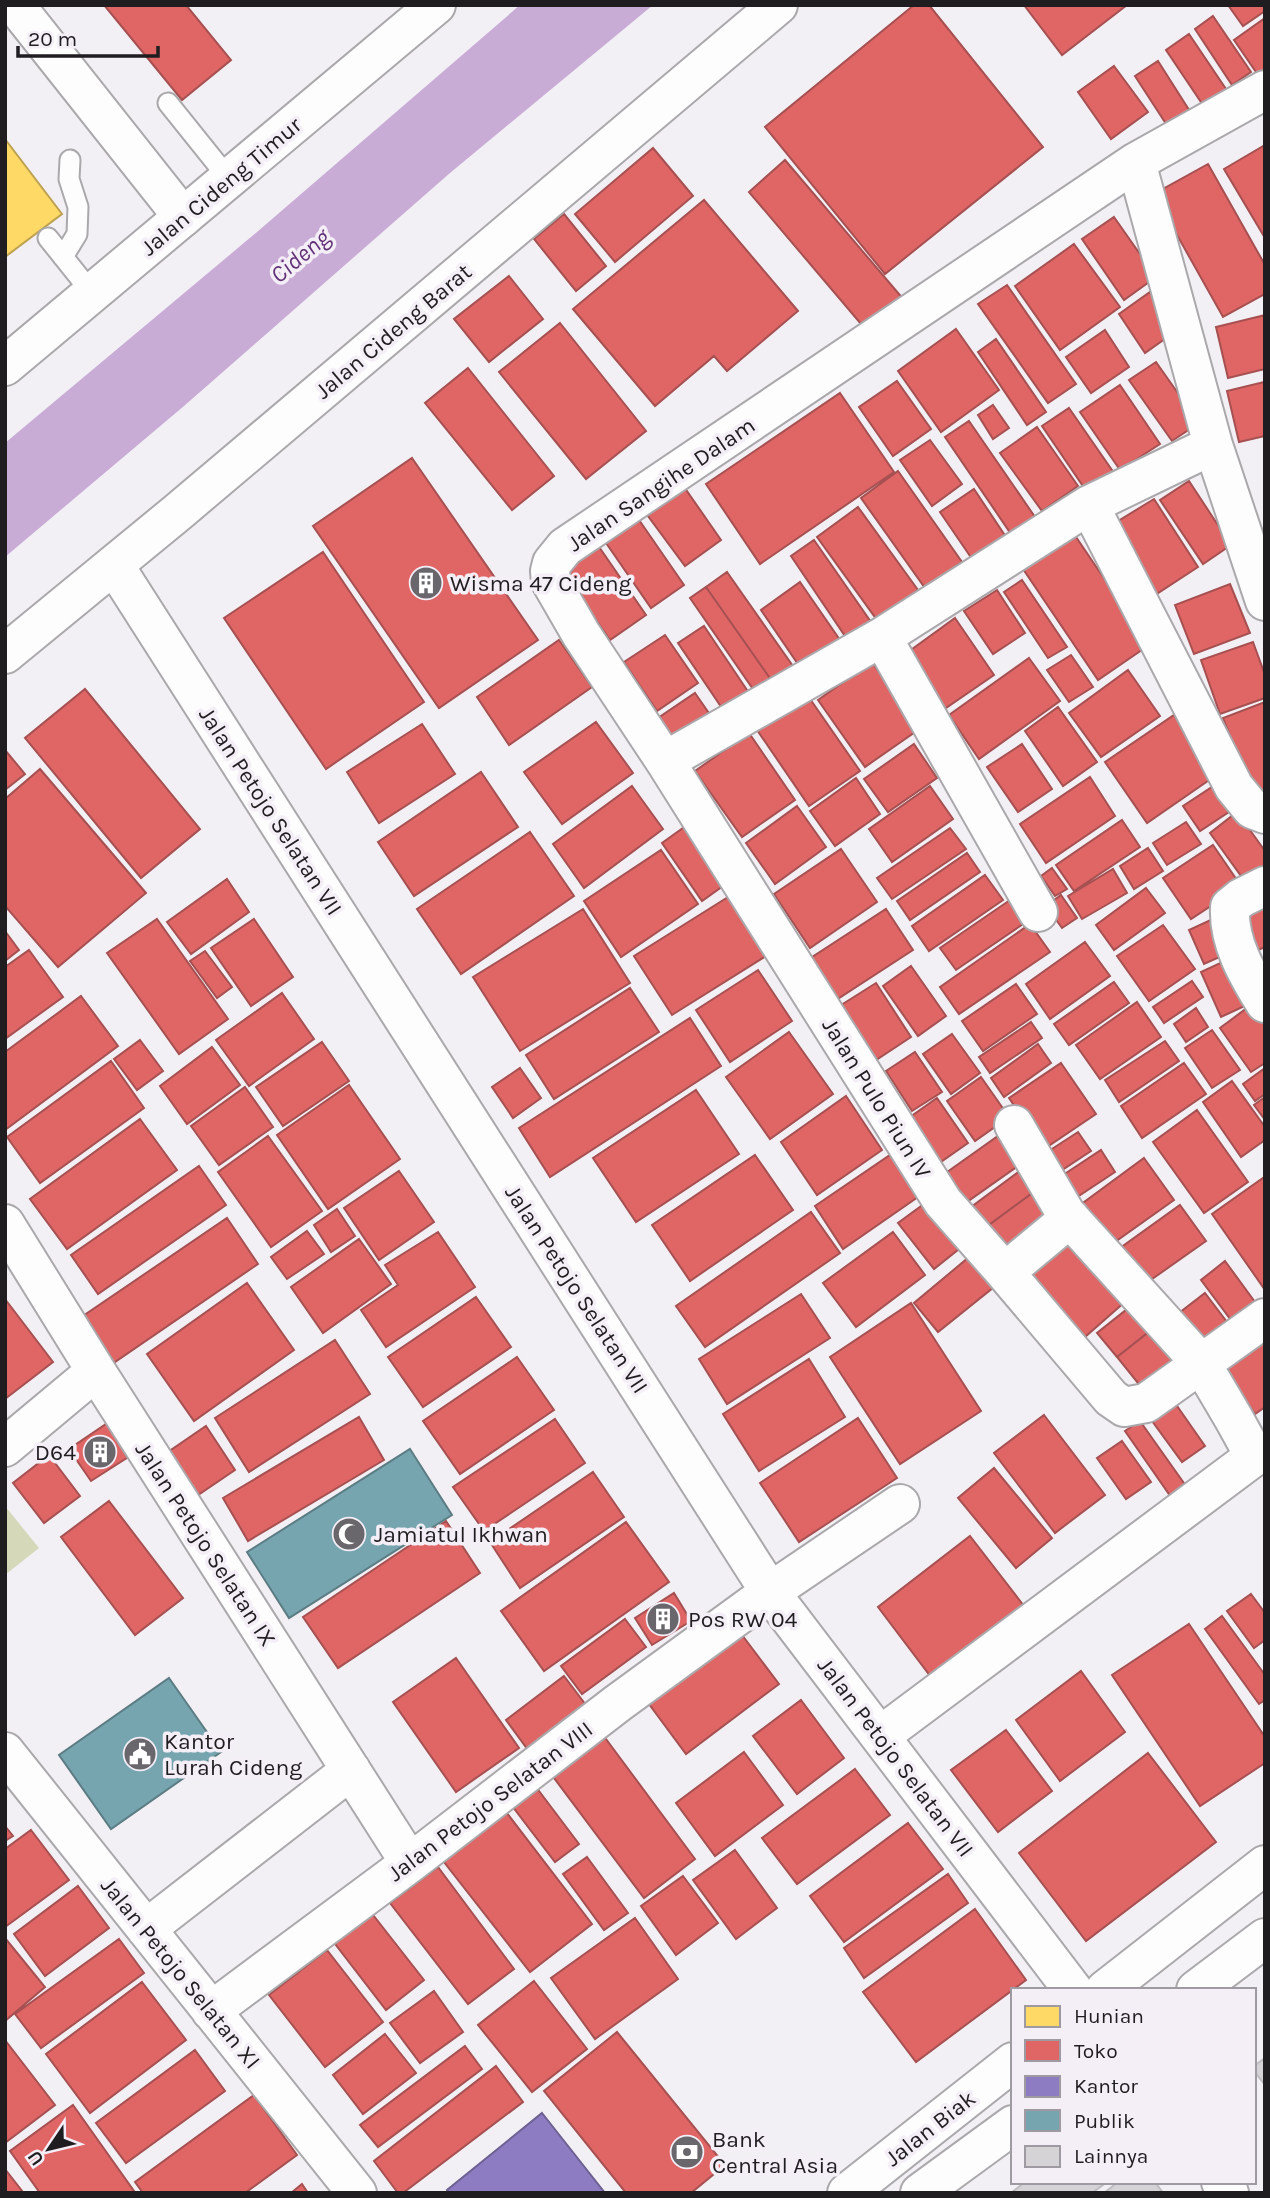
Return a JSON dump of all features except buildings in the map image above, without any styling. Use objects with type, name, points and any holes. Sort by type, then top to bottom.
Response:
[{"type":"street","points":[[15,5],[183,217]]},
{"type":"street","name":"Jalan Cideng Timur","points":[[5,366],[436,5]]},
{"type":"street","name":"Jalan Cideng Barat","points":[[5,654],[778,5]]},
{"type":"street","name":"Jalan Sangihe Dalam","points":[[665,761],[581,634],[551,582],[552,563],[565,547],[1136,162],[1265,90]]},
{"type":"street","points":[[1136,162],[1213,445],[1265,601]]},
{"type":"street","points":[[665,761],[882,637],[1089,505],[1213,445]]},
{"type":"street","points":[[1089,505],[1234,787],[1252,809],[1265,814]]},
{"type":"street","name":"Jalan Petojo Selatan VII","points":[[114,565],[770,1592],[1071,1988]]},
{"type":"street","points":[[882,637],[1038,912]]},
{"type":"street","name":"Jalan Pulo Piun IV","points":[[665,761],[943,1202],[1005,1272],[1075,1358],[1111,1398],[1124,1407],[1146,1404],[1201,1363]]},
{"type":"street","points":[[1265,886],[1230,907],[1229,927],[1246,971],[1265,1003]]},
{"type":"street","points":[[880,1736],[1251,1459],[1250,1448],[1201,1363],[1070,1218],[1014,1125]]},
{"type":"street","points":[[1005,1272],[1070,1218]]},
{"type":"street","name":"Jalan Petojo Selatan IX","points":[[5,1224],[410,1863]]},
{"type":"street","points":[[1201,1363],[1265,1318]]},
{"type":"street","points":[[5,1447],[96,1371]]},
{"type":"street","name":"Jalan Petojo Selatan VIII","points":[[211,2011],[618,1703],[770,1592],[900,1504]]},
{"type":"street","name":"Jalan Petojo Selatan XI","points":[[5,1752],[357,2193]]},
{"type":"street","points":[[146,1929],[351,1770]]},
{"type":"street","points":[[1108,1988],[1265,1865]]},
{"type":"street","points":[[1199,1988],[1265,1938]]},
{"type":"street","name":"Jalan Biak","points":[[847,2193],[1011,2064]]},
{"type":"street","name":"Jalan Biak","points":[[920,2193],[1011,2126]]},
{"type":"lane","points":[[168,103],[229,179]]},
{"type":"lane","points":[[63,257],[77,234],[78,207],[69,179],[70,160]]},
{"type":"lane","points":[[48,238],[92,293]]},
{"type":"green space","points":[[5,1506],[39,1548],[5,1575]]},
{"type":"water","name":"Cideng","points":[[520,5],[653,5],[450,173],[184,406],[5,557],[5,443],[257,232]]},
{"type":"place","name":"Wisma 47 Cideng","points":[[426,583]]},
{"type":"place","name":"D64","points":[[100,1452]]},
{"type":"place","name":"Jamiatul Ikhwan","points":[[349,1534]]},
{"type":"place","name":"Pos RW 04","points":[[663,1619]]},
{"type":"place","name":"Kantor Lurah Cideng","points":[[140,1754]]},
{"type":"place","name":"Bank Central Asia","points":[[687,2152]]}]
